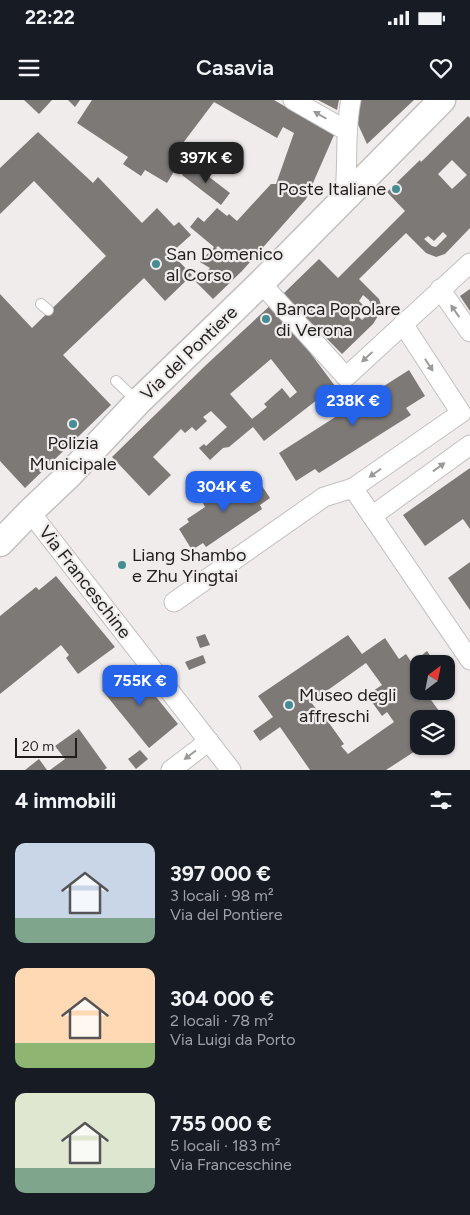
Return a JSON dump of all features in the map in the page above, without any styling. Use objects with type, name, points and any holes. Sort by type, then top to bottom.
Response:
[{"type":"street","points":[[294,100],[347,131]]},
{"type":"street","points":[[344,200],[347,178],[347,131],[351,100]]},
{"type":"street","name":"Via del Pontiere","points":[[0,543],[68,476],[138,402],[344,200],[442,100]]},
{"type":"street","points":[[260,283],[346,377],[470,263]]},
{"type":"street","points":[[440,289],[470,332]]},
{"type":"street","points":[[174,602],[324,497],[353,488],[461,413],[402,324]]},
{"type":"street","points":[[372,516],[470,445]]},
{"type":"street","points":[[353,488],[470,660]]},
{"type":"street","name":"Via Franceschine","points":[[30,512],[231,770]]},
{"type":"street","points":[[171,770],[209,741]]},
{"type":"lane","points":[[116,381],[138,402]]},
{"type":"building","points":[[24,100],[52,100],[39,114]]},
{"type":"building","points":[[68,100],[80,100],[75,107]]},
{"type":"building","points":[[92,100],[274,100],[334,135],[306,199],[242,271],[213,299],[196,282],[210,268],[200,262],[214,247],[190,227],[198,217],[204,222],[217,208],[227,216],[229,214],[237,221],[271,184],[276,184],[294,133],[283,127],[277,138],[214,102],[183,143],[189,147],[167,183],[145,170],[141,176],[123,164],[128,157],[77,123]],"holes":[[[218,246],[230,256],[227,258],[216,248]]]},
{"type":"building","points":[[318,100],[339,100],[337,110]]},
{"type":"building","points":[[355,100],[414,100],[367,144],[356,120]]},
{"type":"building","points":[[468,116],[470,118],[470,228],[445,254],[436,257],[426,253],[406,233],[359,279],[379,299],[381,311],[373,324],[342,354],[283,294],[319,259],[338,278],[405,211],[387,192],[420,160],[421,162]],"holes":[[[452,160],[467,175],[452,189],[438,174]],[[443,232],[447,236],[436,247],[424,239],[428,236],[434,241]],[[363,295],[369,300],[372,307],[371,311],[362,320],[357,315],[365,307],[359,301]]]},
{"type":"building","points":[[38,132],[93,183],[98,177],[142,223],[157,208],[174,226],[179,222],[191,235],[171,253],[192,275],[165,301],[144,278],[63,355],[111,405],[25,488],[0,461],[0,294],[32,328],[106,256],[34,181],[0,214],[0,168]]},
{"type":"building","points":[[191,163],[230,193],[221,205],[182,175]]},
{"type":"building","points":[[470,289],[470,311],[460,296]]},
{"type":"building","points":[[273,303],[335,386],[264,441],[253,427],[229,447],[223,448],[210,460],[199,448],[204,444],[206,446],[227,427],[211,411],[203,417],[207,421],[196,431],[192,427],[185,433],[181,429],[153,457],[171,475],[149,496],[112,457]],"holes":[[[271,359],[297,392],[290,398],[282,388],[264,404],[267,407],[252,419],[230,394]]]},
{"type":"building","points":[[409,370],[425,396],[406,408],[411,415],[319,473],[315,469],[296,481],[279,453]]},
{"type":"building","points":[[470,468],[470,529],[463,519],[425,546],[403,515]]},
{"type":"building","points":[[256,477],[270,498],[260,505],[262,509],[206,547],[203,543],[192,550],[179,529],[189,522],[187,519],[205,507],[203,503],[224,489],[226,492],[245,480],[247,483]]},
{"type":"building","points":[[470,562],[470,610],[448,578]]},
{"type":"building","points":[[56,576],[115,647],[78,674],[66,658],[69,655],[61,645],[0,694],[0,616],[36,587],[39,590]]},
{"type":"building","points":[[205,634],[210,645],[200,648],[196,637]]},
{"type":"building","name":"Museo degli affreschi","points":[[348,635],[362,654],[385,638],[399,659],[406,654],[410,660],[410,700],[431,700],[438,710],[410,710],[410,754],[386,770],[310,770],[280,727],[260,741],[253,731],[273,717],[258,696]],"holes":[[[366,663],[382,685],[367,695],[382,716],[387,712],[394,722],[348,754],[341,746],[344,744],[319,709],[317,710],[311,702]]]},
{"type":"building","points":[[203,655],[206,663],[189,670],[185,662]]},
{"type":"building","points":[[131,666],[178,724],[149,748],[102,690]]},
{"type":"building","points":[[79,729],[107,768],[104,770],[50,770],[65,759],[55,746]]},
{"type":"building","points":[[140,750],[148,759],[136,769],[128,759]]},
{"type":"building","points":[[39,759],[47,770],[25,770]]},
{"type":"place","name":"Poste Italiane","points":[[396,189]]},
{"type":"place","name":"San Domenico al Corso","points":[[156,264]]},
{"type":"place","name":"Banca Popolare di Verona","points":[[266,319]]},
{"type":"place","name":"Polizia Municipale","points":[[73,424]]},
{"type":"place","name":"Liang Shambo e Zhu Yingtai","points":[[122,565]]},
{"type":"place","name":"Museo degli affreschi","points":[[289,705]]}]
